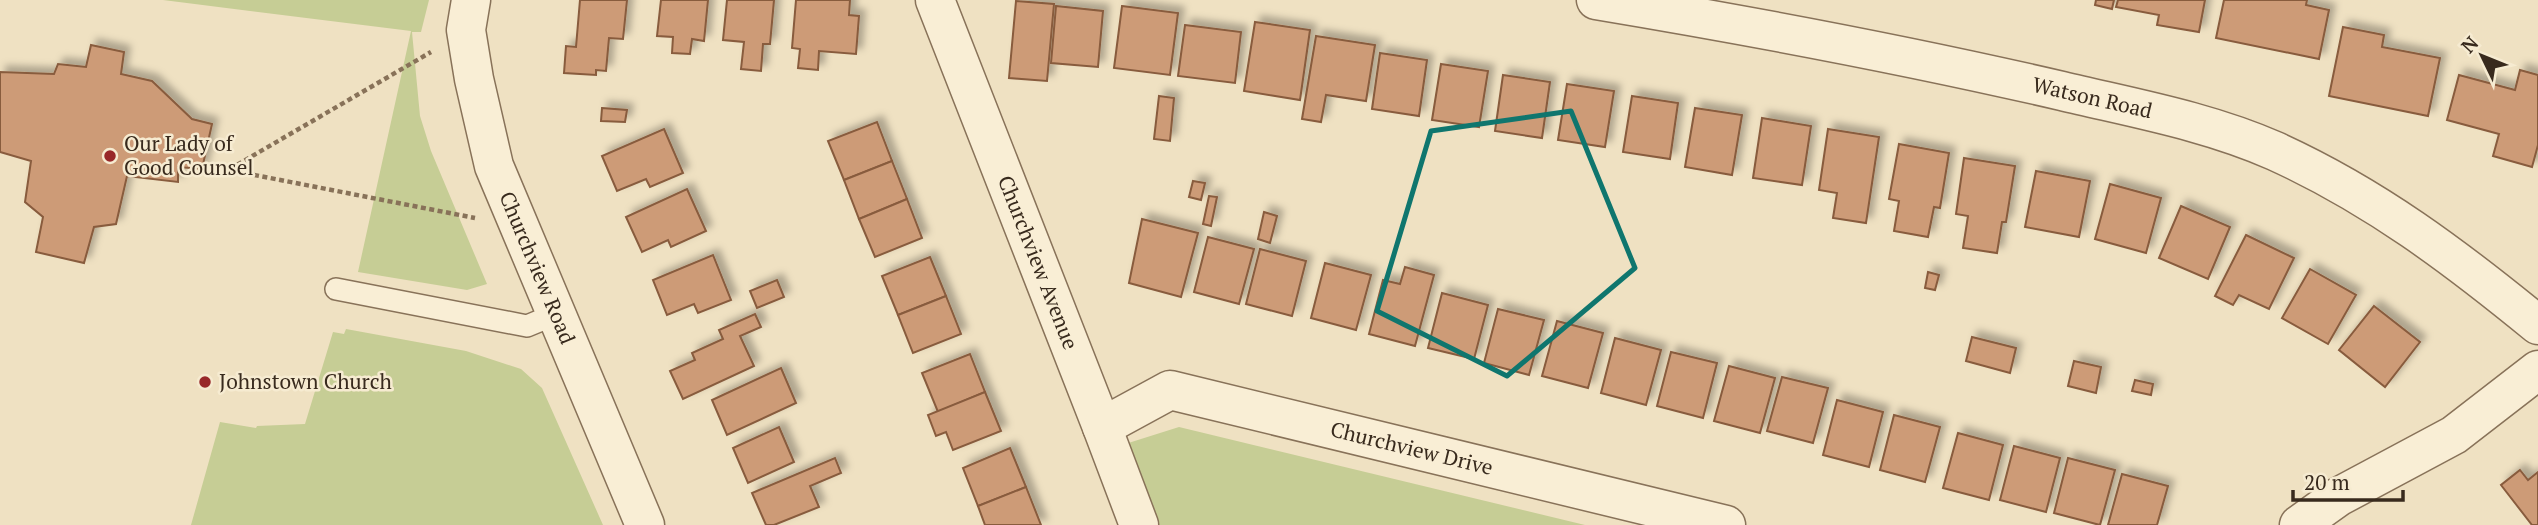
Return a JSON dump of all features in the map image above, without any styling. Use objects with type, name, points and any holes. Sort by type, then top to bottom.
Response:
[{"type":"street","name":"Churchview Road","points":[[471,0],[466,30],[494,166],[645,525]]},
{"type":"street","name":"Churchview Avenue","points":[[934,0],[1139,525]]},
{"type":"street","name":"Watson Road","points":[[1596,0],[1749,12],[2218,129],[2275,151],[2399,218],[2463,264],[2538,325]]},
{"type":"street","points":[[2299,525],[2338,497],[2454,435],[2538,370]]},
{"type":"street","name":"Churchview Drive","points":[[1102,426],[1170,390],[1726,525]]},
{"type":"lane","points":[[336,289],[527,326],[555,314]]},
{"type":"path","points":[[440,47],[229,170],[486,220]]},
{"type":"highlighted area","points":[[1571,111],[1635,268],[1507,376],[1377,311],[1431,131]]},
{"type":"green space","points":[[163,0],[429,0],[421,32],[412,32],[420,116],[431,151],[487,284],[467,290],[358,272],[411,31]]},
{"type":"green space","points":[[346,329],[466,351],[521,369],[542,388],[603,525],[191,525],[220,422],[256,428],[305,424],[333,332],[344,334]]},
{"type":"green space","points":[[1179,427],[1585,525],[1155,525],[1122,445]]},
{"type":"building","points":[[580,0],[627,0],[623,39],[609,38],[606,71],[596,70],[596,75],[564,73],[566,46],[576,47]]},
{"type":"building","points":[[661,0],[708,0],[704,41],[692,39],[690,54],[672,53],[673,37],[657,36]]},
{"type":"building","points":[[727,0],[774,0],[770,44],[763,44],[761,71],[741,69],[744,42],[723,40]]},
{"type":"building","points":[[796,0],[850,0],[849,15],[859,16],[856,54],[819,51],[818,70],[798,68],[800,49],[792,48]]},
{"type":"building","points":[[2096,0],[2114,0],[2112,9],[2095,5]]},
{"type":"building","points":[[2118,0],[2205,0],[2199,32],[2157,25],[2159,15],[2116,7]]},
{"type":"building","points":[[2224,0],[2307,0],[2306,5],[2329,10],[2319,59],[2216,38]]},
{"type":"building","points":[[1016,1],[1054,4],[1047,81],[1009,78]]},
{"type":"building","points":[[1056,6],[1103,11],[1098,67],[1051,63]]},
{"type":"building","points":[[1122,6],[1178,13],[1170,75],[1114,68]]},
{"type":"building","points":[[1255,22],[1310,30],[1300,100],[1244,91]]},
{"type":"building","points":[[1185,25],[1241,32],[1235,83],[1178,76]]},
{"type":"building","points":[[2343,27],[2384,35],[2382,47],[2440,58],[2428,116],[2329,96]]},
{"type":"building","points":[[1316,36],[1375,45],[1366,101],[1326,95],[1321,122],[1302,119]]},
{"type":"building","name":"Our Lady of Good Counsel","points":[[91,45],[124,52],[121,74],[152,81],[192,119],[212,124],[202,169],[178,167],[178,182],[127,176],[116,224],[94,227],[84,263],[36,252],[43,217],[25,202],[31,161],[0,152],[0,72],[54,74],[58,64],[86,67]]},
{"type":"building","points":[[1380,53],[1427,60],[1419,116],[1372,109]]},
{"type":"building","points":[[1441,64],[1488,71],[1479,127],[1432,120]]},
{"type":"building","points":[[2520,70],[2538,75],[2538,145],[2532,167],[2493,156],[2499,134],[2447,120],[2459,75],[2515,90]]},
{"type":"building","points":[[1503,75],[1550,82],[1542,138],[1495,131]]},
{"type":"building","points":[[1567,84],[1614,91],[1605,147],[1558,140]]},
{"type":"building","points":[[1159,96],[1174,98],[1170,141],[1154,139]]},
{"type":"building","points":[[1632,96],[1678,103],[1670,159],[1623,152]]},
{"type":"building","points":[[602,108],[627,110],[625,122],[601,121]]},
{"type":"building","points":[[1695,108],[1742,115],[1732,175],[1685,167]]},
{"type":"building","points":[[1762,118],[1811,126],[1802,185],[1753,178]]},
{"type":"building","points":[[877,122],[892,161],[844,180],[828,141]]},
{"type":"building","points":[[664,129],[683,173],[650,187],[646,179],[617,191],[602,156]]},
{"type":"building","points":[[1828,129],[1879,137],[1866,223],[1833,218],[1837,193],[1819,190]]},
{"type":"building","points":[[1899,144],[1949,153],[1940,208],[1934,207],[1928,237],[1894,231],[1899,201],[1889,199]]},
{"type":"building","points":[[1964,158],[2015,166],[2006,222],[2002,222],[1997,253],[1963,248],[1968,216],[1956,214]]},
{"type":"building","points":[[892,161],[907,199],[859,219],[844,180]]},
{"type":"building","points":[[2036,171],[2090,181],[2079,237],[2025,227]]},
{"type":"building","points":[[1193,181],[1205,183],[1201,200],[1189,197]]},
{"type":"building","points":[[2110,184],[2161,198],[2146,253],[2095,239]]},
{"type":"building","points":[[687,189],[706,231],[671,247],[668,240],[642,252],[626,217]]},
{"type":"building","points":[[1209,196],[1217,197],[1211,226],[1203,224]]},
{"type":"building","points":[[907,199],[922,238],[875,257],[859,219]]},
{"type":"building","points":[[2181,206],[2230,227],[2208,279],[2159,258]]},
{"type":"building","points":[[1264,212],[1277,216],[1270,243],[1258,239]]},
{"type":"building","points":[[1142,219],[1198,233],[1181,297],[1129,283]]},
{"type":"building","points":[[2246,235],[2294,258],[2269,309],[2239,295],[2233,305],[2215,296]]},
{"type":"building","points":[[1208,237],[1254,249],[1239,304],[1194,292]]},
{"type":"building","points":[[1260,249],[1306,261],[1292,316],[1246,304]]},
{"type":"building","points":[[713,255],[731,300],[698,313],[694,304],[667,315],[653,280]]},
{"type":"building","points":[[930,257],[946,296],[898,315],[882,276]]},
{"type":"building","points":[[1325,263],[1371,275],[1356,330],[1311,318]]},
{"type":"building","points":[[1405,267],[1434,275],[1415,346],[1369,334],[1383,280],[1400,284]]},
{"type":"building","points":[[2310,269],[2356,295],[2328,344],[2282,318]]},
{"type":"building","points":[[1928,272],[1939,275],[1935,290],[1925,288]]},
{"type":"building","points":[[777,280],[784,297],[757,308],[750,291]]},
{"type":"building","points":[[1442,293],[1488,305],[1474,359],[1428,348]]},
{"type":"building","points":[[946,296],[961,334],[913,353],[898,315]]},
{"type":"building","points":[[2374,306],[2420,342],[2385,387],[2339,350]]},
{"type":"building","points":[[1498,309],[1544,320],[1529,375],[1484,363]]},
{"type":"building","points":[[755,314],[761,327],[740,336],[754,366],[683,399],[670,371],[695,360],[692,353],[723,339],[719,330]]},
{"type":"building","points":[[1557,321],[1603,333],[1588,388],[1542,376]]},
{"type":"building","points":[[1972,337],[2016,348],[2010,373],[1966,361]]},
{"type":"building","points":[[1615,338],[1661,350],[1646,405],[1601,393]]},
{"type":"building","points":[[1671,352],[1717,363],[1703,418],[1657,406]]},
{"type":"building","points":[[970,354],[985,392],[938,412],[922,373]]},
{"type":"building","points":[[2074,361],[2101,367],[2096,393],[2068,386]]},
{"type":"building","points":[[1729,366],[1775,378],[1760,433],[1714,421]]},
{"type":"building","points":[[781,368],[796,403],[727,435],[712,400]]},
{"type":"building","points":[[1782,377],[1828,388],[1813,443],[1767,431]]},
{"type":"building","points":[[2135,380],[2153,384],[2151,395],[2132,391]]},
{"type":"building","points":[[985,392],[1001,431],[953,450],[946,432],[936,436],[928,415]]},
{"type":"building","points":[[1837,400],[1883,412],[1869,467],[1823,455]]},
{"type":"building","points":[[1894,415],[1940,427],[1925,482],[1880,470]]},
{"type":"building","points":[[779,427],[794,462],[748,483],[733,448]]},
{"type":"building","points":[[1958,433],[2003,445],[1989,500],[1943,488]]},
{"type":"building","points":[[2014,446],[2060,458],[2046,512],[2000,500]]},
{"type":"building","points":[[1010,448],[1026,487],[978,506],[963,468]]},
{"type":"building","points":[[835,458],[841,473],[810,486],[819,507],[774,525],[766,525],[752,493]]},
{"type":"building","points":[[2068,458],[2115,470],[2100,525],[2054,513]]},
{"type":"building","points":[[2520,470],[2528,480],[2538,472],[2538,525],[2532,525],[2501,485]]},
{"type":"building","points":[[2122,474],[2168,486],[2157,525],[2108,525]]},
{"type":"building","points":[[1026,487],[1041,525],[985,525],[978,506]]},
{"type":"place","name":"Our Lady of Good Counsel","points":[[110,156]]},
{"type":"place","name":"Johnstown Church","points":[[205,382]]}]
